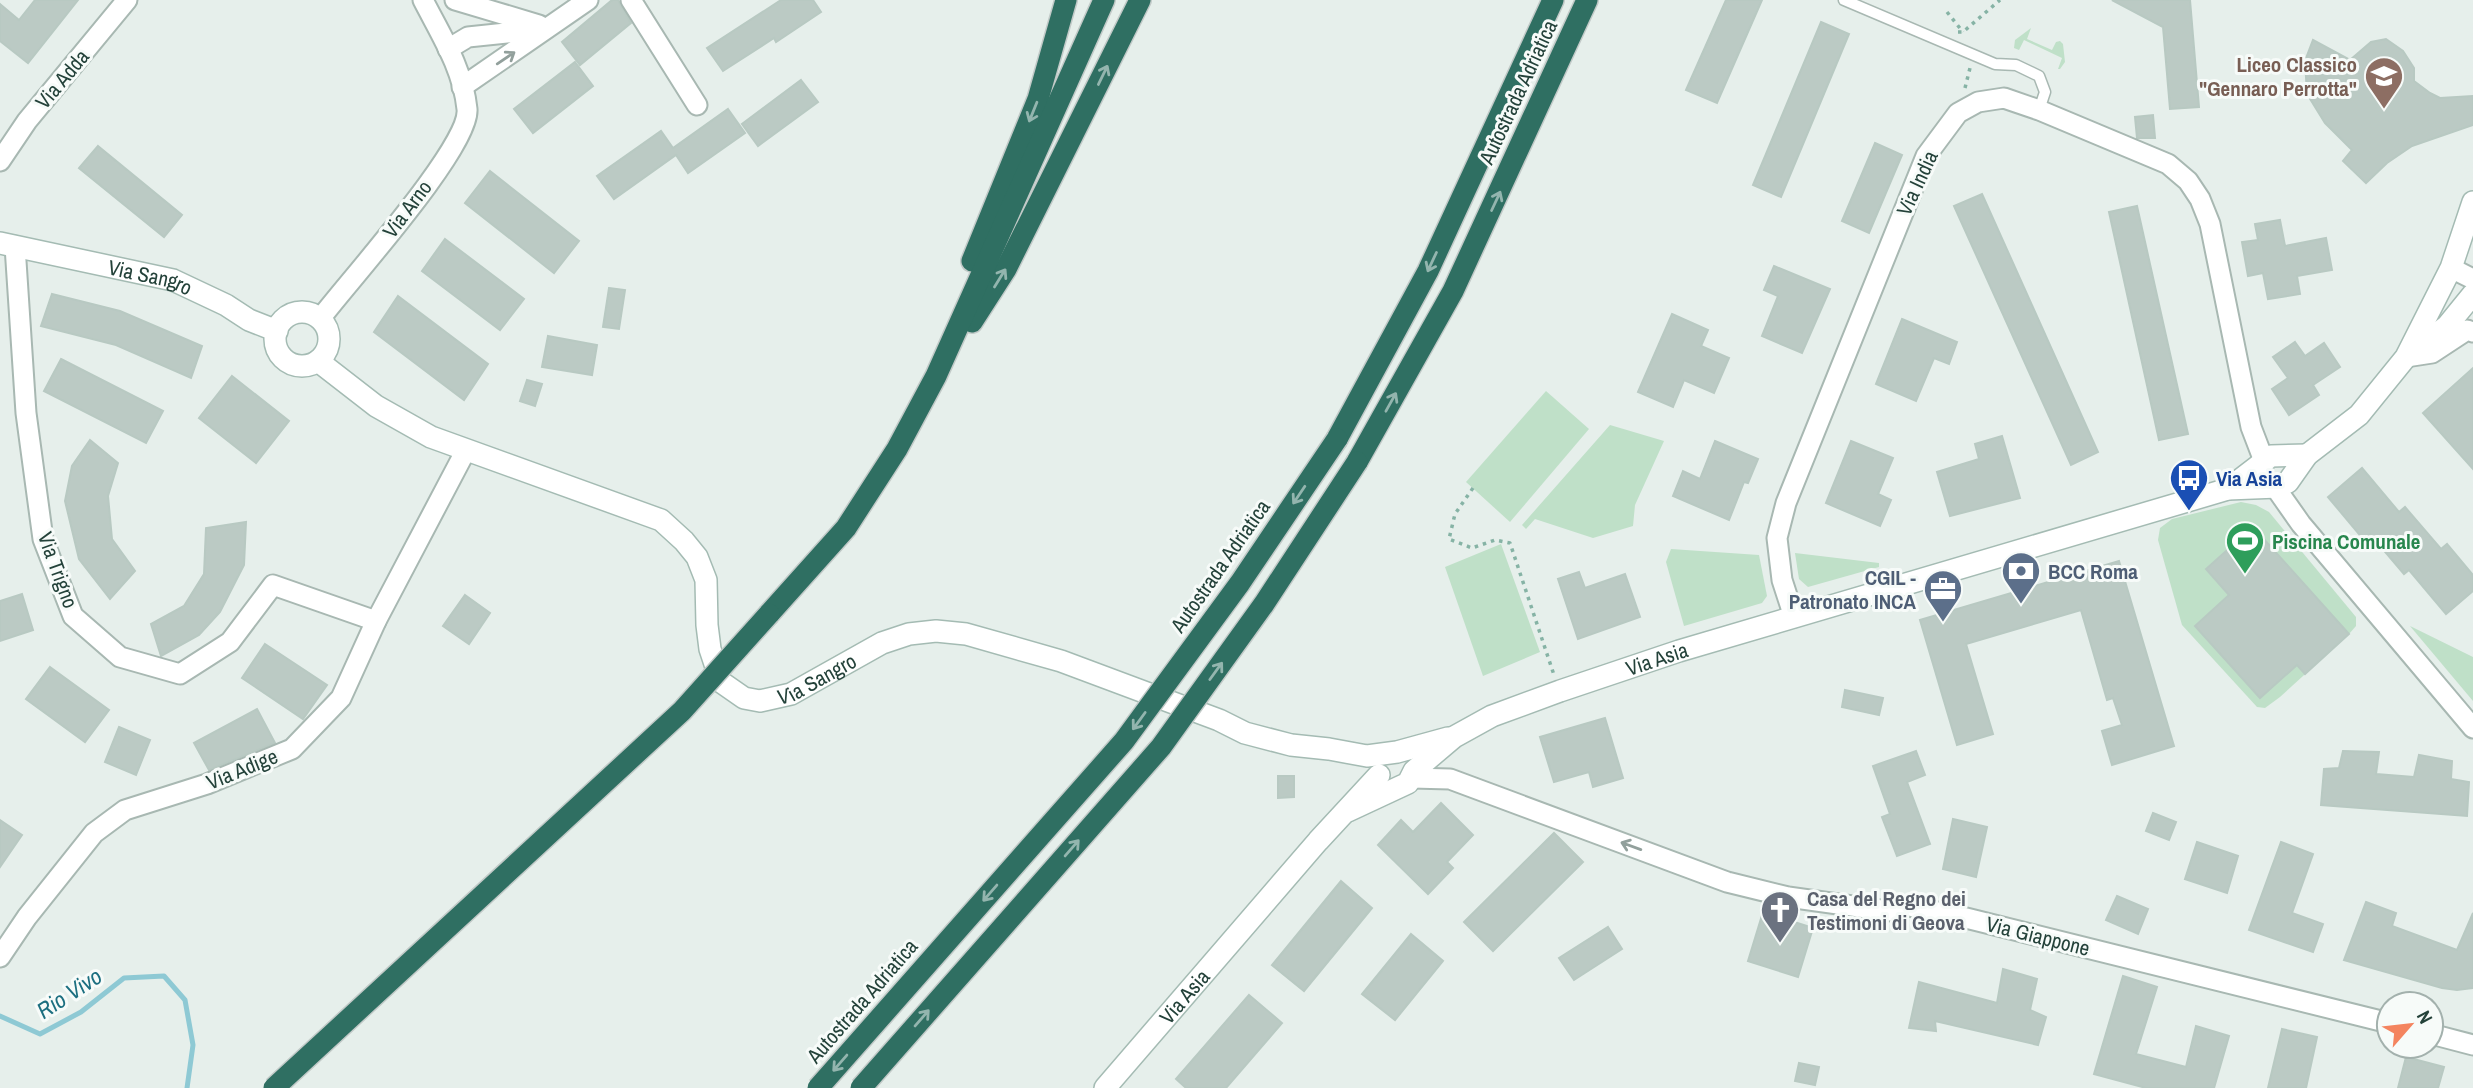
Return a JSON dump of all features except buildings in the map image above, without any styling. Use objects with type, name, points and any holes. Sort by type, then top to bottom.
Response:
[{"type":"highway","points":[[936,376],[938,345],[1038,99],[1066,0]]},
{"type":"highway","points":[[274,1088],[682,711],[846,528],[897,449],[936,376],[1104,0]]},
{"type":"highway","points":[[936,376],[1006,269],[1140,0]]},
{"type":"highway","name":"Autostrada Adriatica","points":[[818,1088],[1124,741],[1240,583],[1337,439],[1428,271],[1553,0]]},
{"type":"highway","name":"Autostrada Adriatica","points":[[861,1088],[1161,747],[1264,604],[1357,462],[1453,291],[1587,0]]},
{"type":"street","name":"Via Adda","points":[[0,160],[27,121],[127,0]]},
{"type":"street","name":"Via Arno","points":[[320,318],[402,219],[456,143],[468,112],[457,66],[423,0]]},
{"type":"street","points":[[454,0],[550,29]]},
{"type":"street","points":[[462,87],[550,29],[588,0]]},
{"type":"street","points":[[631,0],[697,104]]},
{"type":"street","points":[[448,49],[468,37],[550,29]]},
{"type":"street","name":"Via India","points":[[1794,617],[1782,580],[1777,538],[1786,503],[1926,156],[1958,113],[1978,102],[2004,98],[2039,110],[2168,164],[2188,181],[2210,224],[2251,426],[2269,459]]},
{"type":"street","points":[[2281,483],[2307,455],[2359,415],[2406,357],[2451,268],[2473,202]]},
{"type":"street","name":"Via Sangro","points":[[7,244],[173,280],[226,305],[249,320],[277,331]]},
{"type":"street","name":"Via Trigno","points":[[7,244],[43,538],[73,616],[120,657],[180,674],[230,642],[273,585],[376,621]]},
{"type":"street","points":[[2451,268],[2473,279]]},
{"type":"street","points":[[2406,357],[2447,326],[2473,294]]},
{"type":"street","points":[[297,312],[311,313],[320,318],[326,325],[329,340],[326,352],[318,361],[301,366],[287,361],[278,351],[277,331],[285,318],[297,312]]},
{"type":"street","points":[[2406,357],[2432,353],[2468,330],[2473,332]]},
{"type":"street","name":"Via Sangro","points":[[318,361],[376,406],[431,437],[661,520],[697,557],[706,580],[710,649],[720,682],[744,698],[760,701],[791,694],[882,643],[909,634],[936,631],[965,634],[1087,670],[1219,720],[1245,733],[1292,745],[1329,749],[1382,761]]},
{"type":"street","name":"Via Adige","points":[[0,957],[27,917],[94,832],[125,810],[207,784],[292,749],[341,698],[376,621],[466,450]]},
{"type":"street","points":[[2307,455],[2269,459],[2262,477],[2281,483],[2301,524],[2473,728]]},
{"type":"street","name":"Via Asia","points":[[2228,489],[2269,459]]},
{"type":"street","name":"Via Asia","points":[[1105,1088],[1318,841],[1348,811],[1382,761],[1454,737],[1492,716],[1679,651],[2228,489],[2281,483]]},
{"type":"street","name":"Via Asia","points":[[1348,811],[1409,778],[1454,737]]},
{"type":"street","points":[[1434,754],[1440,772],[1450,779]]},
{"type":"street","points":[[1410,758],[1409,778],[1388,786],[1382,761],[1410,758]]},
{"type":"street","name":"Via Giappone","points":[[1409,778],[1450,779],[1727,882],[1788,897],[1888,911],[1909,906],[1958,916],[2375,1020]]},
{"type":"street","points":[[2445,1038],[2473,1045]]},
{"type":"lane","points":[[1844,0],[1995,64],[2016,65],[2039,76],[2045,92],[2039,110]]},
{"type":"path","points":[[1963,32],[2000,0]]},
{"type":"path","points":[[1473,488],[1455,514],[1449,540],[1472,548],[1495,540],[1510,543],[1560,691]]},
{"type":"green space","points":[[2031,28],[2027,39],[2052,50],[2056,42],[2063,44],[2065,62],[2060,69],[2062,58],[2024,40],[2019,50],[2014,48],[2015,40]]},
{"type":"green space","points":[[1546,391],[1589,429],[1510,522],[1466,482]]},
{"type":"green space","points":[[1610,425],[1664,441],[1635,505],[1633,526],[1593,538],[1535,519],[1526,529],[1522,525]]},
{"type":"green space","name":"Piscina Comunale","points":[[2241,502],[2256,505],[2269,512],[2356,617],[2356,626],[2349,634],[2265,708],[2257,707],[2182,625],[2158,540],[2160,528],[2172,519]]},
{"type":"green space","points":[[1501,544],[1540,652],[1483,676],[1445,567]]},
{"type":"green space","points":[[1671,549],[1759,555],[1767,596],[1762,603],[1684,626],[1666,562]]},
{"type":"green space","points":[[1795,553],[1879,563],[1879,567],[1808,587],[1799,579]]},
{"type":"green space","points":[[2410,626],[2473,657],[2473,701]]},
{"type":"waterway","name":"Rio Vivo","points":[[0,1016],[40,1034],[81,1012],[124,978],[164,976],[185,1000],[193,1045],[187,1088]]},
{"type":"place","name":"Liceo Classico \"Gennaro Perrotta\"","points":[[2384,110]]},
{"type":"place","name":"Via Asia","points":[[2189,512]]},
{"type":"place","name":"Piscina Comunale","points":[[2245,575]]},
{"type":"place","name":"BCC Roma","points":[[2021,605]]},
{"type":"place","name":"CGIL - Patronato INCA","points":[[1943,623]]},
{"type":"place","name":"Casa del Regno dei Testimoni di Geova","points":[[1780,944]]}]
